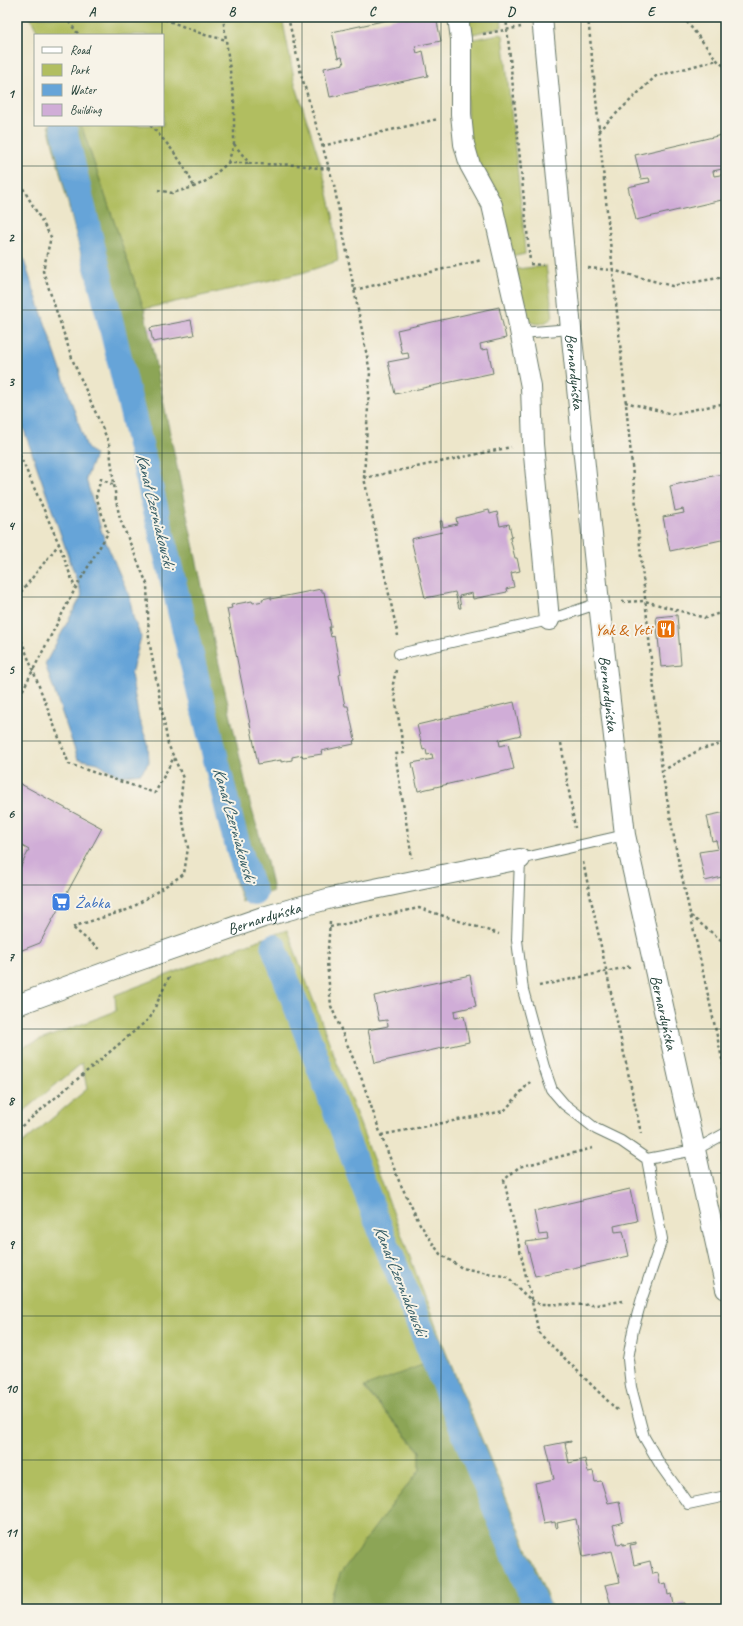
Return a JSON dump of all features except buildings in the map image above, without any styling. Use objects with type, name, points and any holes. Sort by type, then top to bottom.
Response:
[{"type":"street","points":[[458,17],[461,39],[461,114],[464,144],[470,165],[492,204],[521,333],[531,387],[533,444],[548,620]]},
{"type":"street","name":"Bernardyńska","points":[[543,20],[571,328],[599,603],[625,835],[652,962],[726,1289]]},
{"type":"street","name":"Bernardyńska","points":[[17,1005],[264,917],[330,898],[520,859]]},
{"type":"lane","points":[[521,333],[571,328]]},
{"type":"lane","points":[[399,654],[548,620],[599,603]]},
{"type":"lane","points":[[625,835],[520,859],[517,940],[523,990],[544,1067],[552,1090],[564,1104],[596,1128],[621,1141],[647,1159],[662,1239],[642,1298],[633,1330],[628,1359],[635,1408],[644,1437],[661,1466],[688,1504],[726,1496]]},
{"type":"lane","points":[[647,1159],[695,1150],[726,1133]]},
{"type":"path","points":[[65,17],[78,34]]},
{"type":"path","points":[[159,17],[205,36],[227,40]]},
{"type":"path","points":[[158,190],[172,193],[194,187],[208,180],[228,163],[234,144],[234,101],[223,17]]},
{"type":"path","points":[[288,17],[301,74],[334,185],[370,372],[364,478],[401,648],[393,684],[404,753],[394,754],[413,865]]},
{"type":"path","points":[[354,290],[504,260],[530,264],[506,17]]},
{"type":"path","points":[[588,17],[662,771],[691,916],[726,1078]]},
{"type":"path","points":[[683,17],[716,60],[726,68]]},
{"type":"path","points":[[461,39],[543,20]]},
{"type":"path","points":[[598,131],[656,76],[716,60]]},
{"type":"path","points":[[322,146],[461,114]]},
{"type":"path","points":[[151,126],[168,144],[186,169],[194,187]]},
{"type":"path","points":[[234,144],[249,163]]},
{"type":"path","points":[[228,163],[296,165],[329,168]]},
{"type":"path","points":[[17,178],[51,237],[43,271],[73,361],[109,443],[120,519],[147,584],[149,640],[168,744],[183,778],[180,806],[188,848],[184,874],[130,909],[72,927],[102,951]]},
{"type":"path","points":[[612,270],[672,286],[724,277],[726,275]]},
{"type":"path","points":[[625,402],[672,414],[726,403]]},
{"type":"path","points":[[364,478],[486,452],[533,444]]},
{"type":"path","points":[[17,449],[59,544],[75,589]]},
{"type":"path","points":[[17,701],[75,589],[108,533],[96,496],[101,479],[114,485]]},
{"type":"path","points":[[17,597],[59,544]]},
{"type":"path","points":[[599,603],[645,601],[705,618],[726,611]]},
{"type":"path","points":[[17,629],[69,764],[155,793],[174,757]]},
{"type":"path","points":[[561,743],[579,846],[647,1159]]},
{"type":"path","points":[[662,771],[701,749],[726,743]]},
{"type":"path","points":[[517,940],[418,908],[330,927],[327,962],[331,1006],[361,1077],[381,1136],[399,1181],[420,1224],[440,1254],[462,1268],[508,1277],[531,1300],[540,1304],[596,1305],[642,1298]]},
{"type":"path","points":[[691,916],[726,944]]},
{"type":"path","points":[[17,1130],[150,1018],[183,945]]},
{"type":"path","points":[[523,990],[606,970],[652,962]]},
{"type":"path","points":[[381,1136],[504,1111],[544,1067]]},
{"type":"path","points":[[621,1141],[519,1167],[504,1180],[539,1333],[644,1437]]},
{"type":"green space","points":[[30,17],[282,17],[295,83],[322,168],[333,215],[338,261],[302,273],[144,309],[81,126],[164,126],[164,34],[38,34]]},
{"type":"green space","points":[[463,17],[501,17],[502,27],[465,36]]},
{"type":"green space","points":[[499,34],[503,35],[525,254],[511,257],[468,142],[465,41]]},
{"type":"green space","points":[[48,126],[81,126],[144,309],[205,601],[250,803],[267,862],[273,891],[242,902],[229,858],[98,320]]},
{"type":"green space","points":[[546,266],[553,317],[546,322],[535,324],[525,318],[516,269]]},
{"type":"green space","points":[[287,930],[446,1353],[552,1609],[526,1609],[412,1331],[425,1364],[364,1388],[420,1452],[420,1470],[340,1574],[329,1609],[17,1609],[17,1148],[87,1089],[82,1063],[17,1117],[17,1049],[116,1011],[115,995]]},
{"type":"green space","points":[[425,1364],[525,1609],[329,1609],[340,1574],[420,1470],[420,1451],[364,1387]]},
{"type":"water","points":[[17,240],[87,448],[95,455],[86,479],[102,533],[130,598],[133,617],[141,637],[131,674],[139,720],[148,744],[149,762],[141,773],[119,776],[98,763],[78,759],[45,664],[82,595],[17,410],[17,374],[19,371],[17,365]]},
{"type":"waterway","name":"Kanał Czerniakowski","points":[[63,126],[232,826],[254,893]]},
{"type":"waterway","name":"Kanał Czerniakowski","points":[[274,947],[384,1239],[537,1609]]},
{"type":"place","name":"Yak & Yeti","points":[[666,629]]},
{"type":"place","name":"Żabka","points":[[61,902]]}]
